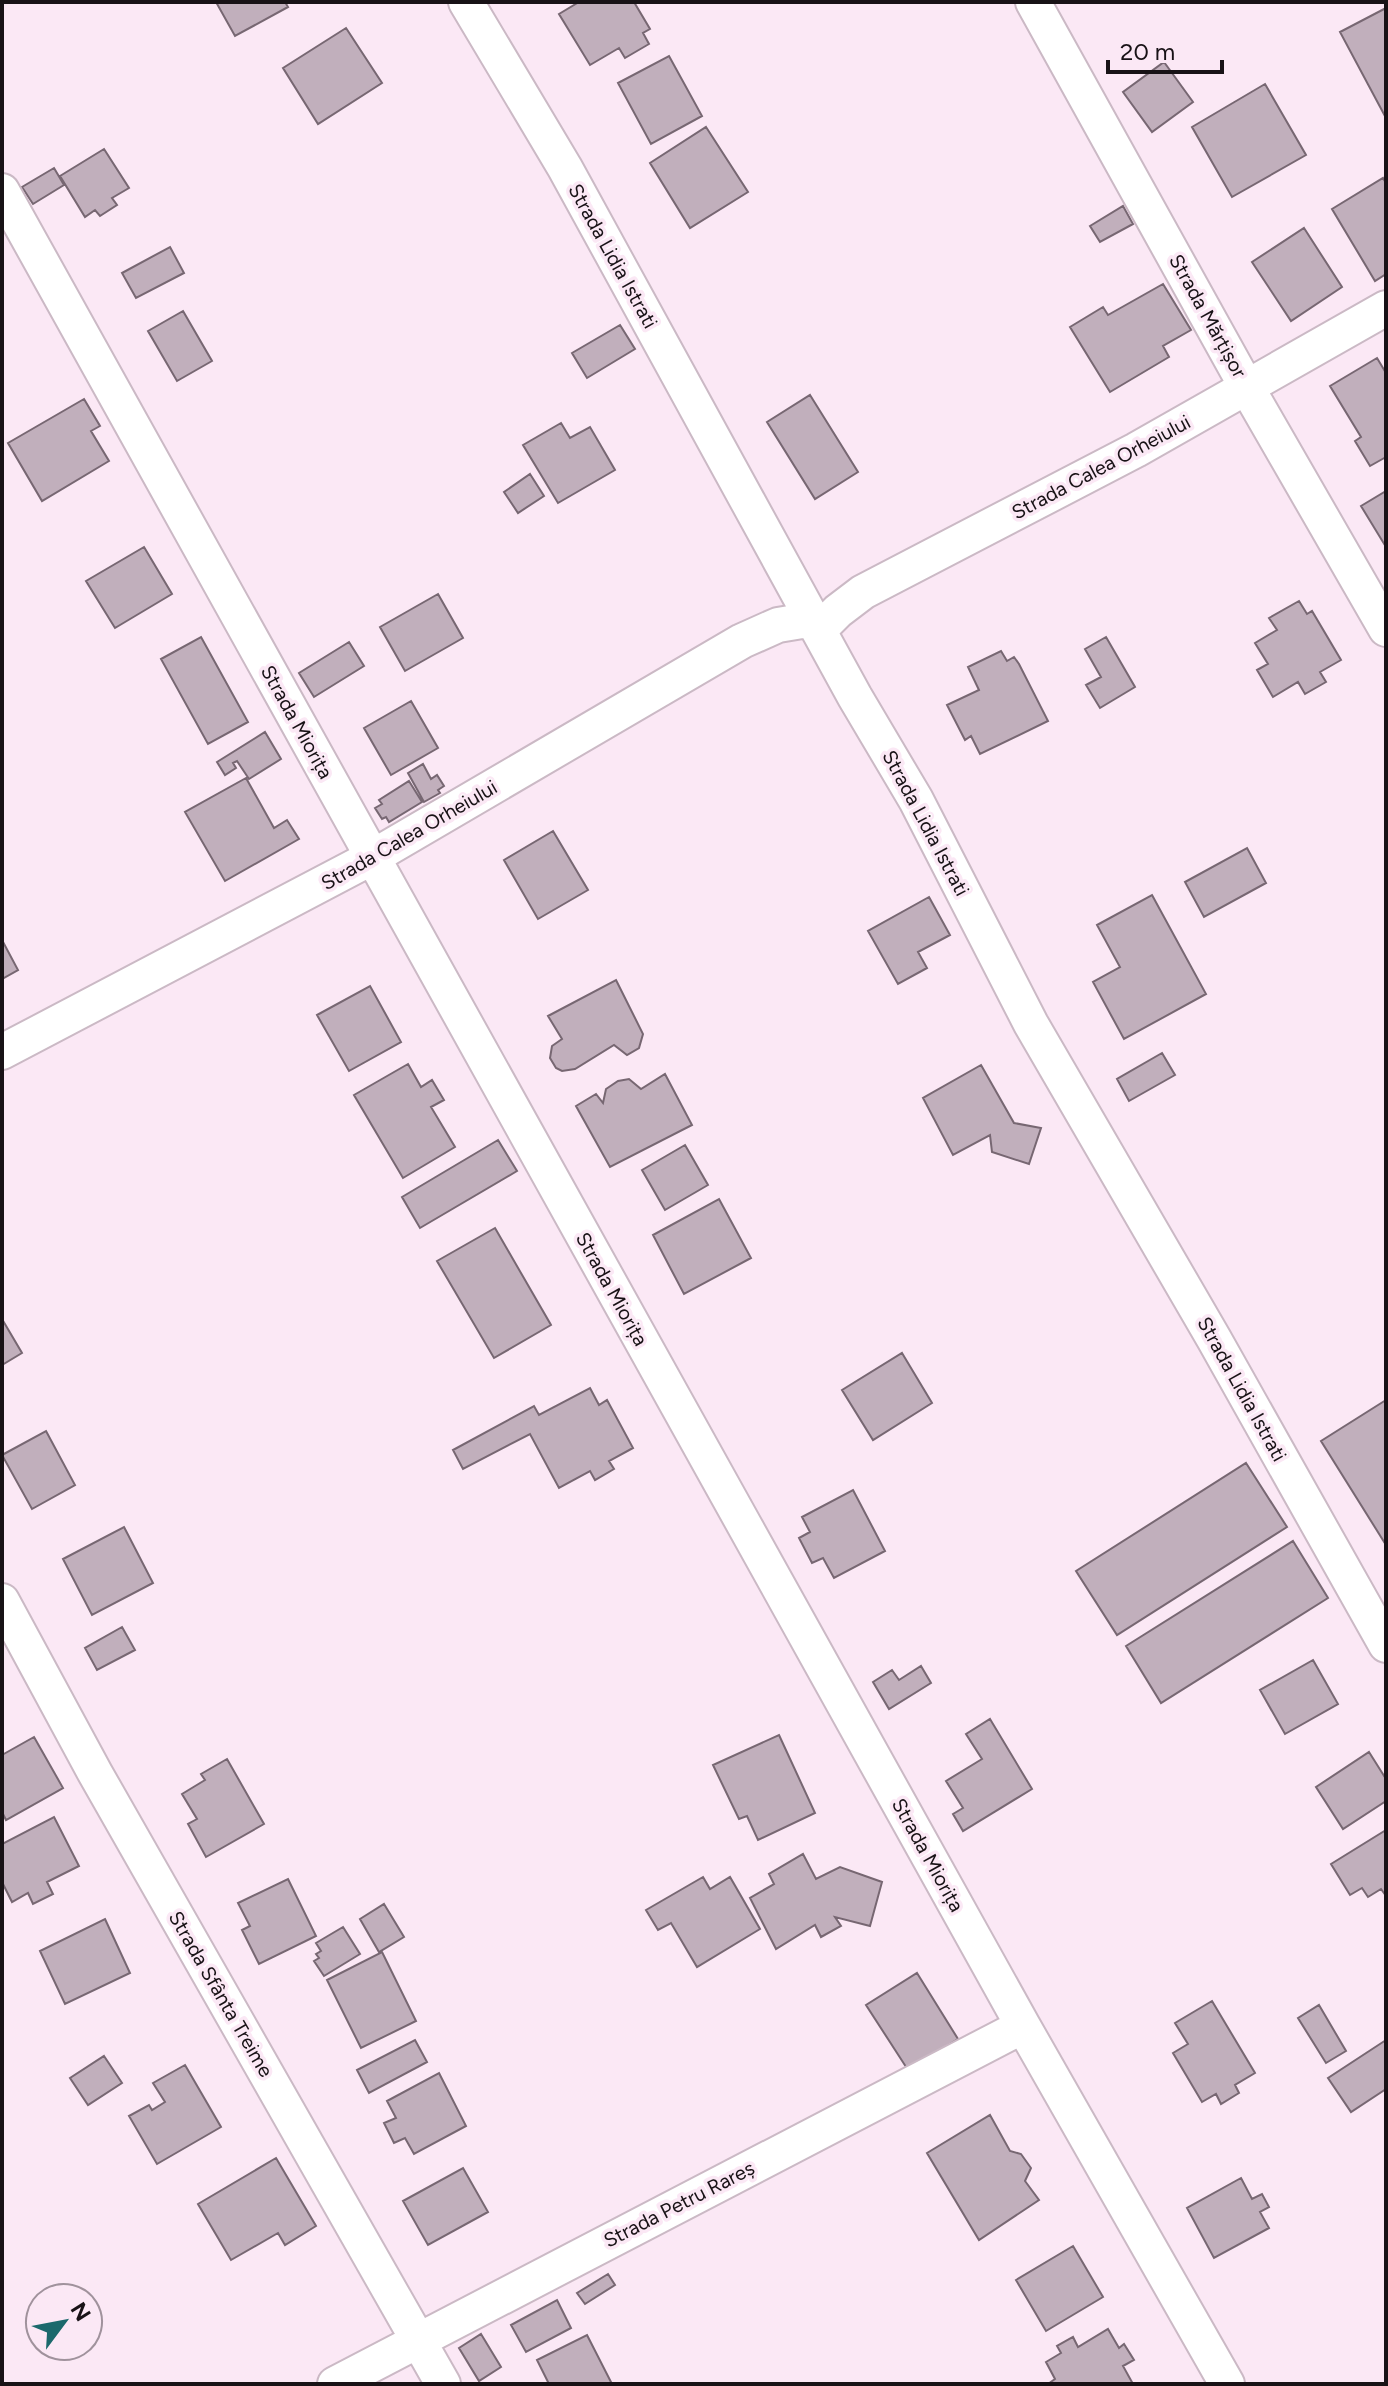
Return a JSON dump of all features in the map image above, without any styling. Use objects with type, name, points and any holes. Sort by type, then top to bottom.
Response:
[{"type":"street","name":"Strada Lidia Istrati","points":[[466,2],[565,168],[916,800],[1031,1024],[1214,1339],[1386,1645]]},
{"type":"street","name":"Strada Mărțișor","points":[[1033,2],[1246,386],[1386,629]]},
{"type":"street","name":"Strada Miorița","points":[[2,191],[1023,2026],[1227,2384]]},
{"type":"street","name":"Strada Calea Orheiului","points":[[2,1052],[371,858],[742,641],[778,625],[817,624],[863,592],[1136,450],[1386,308]]},
{"type":"street","name":"Strada Sfânta Treime","points":[[2,1601],[95,1773],[443,2384]]},
{"type":"street","name":"Strada Petru Rareș","points":[[335,2384],[1023,2026]]},
{"type":"building","points":[[216,2],[285,2],[288,7],[235,36]]},
{"type":"building","points":[[579,2],[634,2],[650,29],[643,33],[649,44],[625,58],[619,48],[590,65],[559,14]]},
{"type":"building","points":[[1386,8],[1386,118],[1340,32]]},
{"type":"building","points":[[346,28],[382,83],[318,124],[283,68]]},
{"type":"building","points":[[669,56],[702,116],[651,144],[618,83]]},
{"type":"building","points":[[1164,62],[1193,102],[1152,132],[1123,92]]},
{"type":"building","points":[[1265,84],[1306,155],[1232,197],[1192,127]]},
{"type":"building","points":[[706,127],[748,192],[690,228],[650,163]]},
{"type":"building","points":[[104,149],[129,188],[112,198],[117,205],[100,216],[95,210],[85,217],[60,176]]},
{"type":"building","points":[[54,168],[64,185],[33,204],[22,187]]},
{"type":"building","points":[[1383,178],[1386,183],[1386,274],[1375,281],[1332,209]]},
{"type":"building","points":[[1123,206],[1133,224],[1100,242],[1090,226]]},
{"type":"building","points":[[1304,228],[1342,287],[1291,321],[1252,262]]},
{"type":"building","points":[[170,247],[184,273],[136,298],[122,273]]},
{"type":"building","points":[[1163,284],[1191,330],[1163,346],[1169,357],[1110,392],[1070,327],[1103,307],[1108,315]]},
{"type":"building","points":[[183,311],[212,361],[177,381],[148,331]]},
{"type":"building","points":[[620,325],[635,349],[587,378],[572,353]]},
{"type":"building","points":[[1377,358],[1386,373],[1386,457],[1370,466],[1355,441],[1361,437],[1330,386]]},
{"type":"building","points":[[810,395],[858,472],[815,499],[767,422]]},
{"type":"building","points":[[84,399],[100,426],[91,431],[109,461],[42,501],[8,443]]},
{"type":"building","points":[[561,423],[570,438],[590,427],[615,470],[558,503],[523,445]]},
{"type":"building","points":[[530,474],[544,496],[518,513],[504,492]]},
{"type":"building","points":[[1386,491],[1386,547],[1361,506]]},
{"type":"building","points":[[144,547],[172,594],[115,628],[86,581]]},
{"type":"building","points":[[438,594],[463,638],[405,671],[380,627]]},
{"type":"building","points":[[1299,601],[1307,614],[1312,611],[1341,660],[1320,672],[1326,682],[1305,694],[1298,682],[1273,697],[1257,670],[1268,664],[1255,643],[1277,630],[1269,618]]},
{"type":"building","points":[[201,637],[248,722],[208,744],[161,659]]},
{"type":"building","points":[[1106,637],[1135,687],[1100,708],[1086,685],[1101,677],[1085,649]]},
{"type":"building","points":[[349,642],[364,666],[314,697],[299,673]]},
{"type":"building","points":[[1001,651],[1007,661],[1014,657],[1019,664],[1048,721],[980,754],[971,736],[965,740],[947,705],[979,690],[968,667]]},
{"type":"building","points":[[411,701],[438,748],[391,775],[364,728]]},
{"type":"building","points":[[265,732],[281,759],[249,779],[237,761],[233,763],[236,768],[225,775],[217,762]]},
{"type":"building","points":[[423,764],[431,779],[437,775],[444,786],[438,790],[440,793],[424,802],[408,773]]},
{"type":"building","points":[[246,778],[274,828],[287,820],[299,839],[225,881],[185,812]]},
{"type":"building","points":[[409,781],[422,802],[389,822],[386,817],[382,819],[375,808],[382,804],[379,800]]},
{"type":"building","points":[[553,831],[588,890],[538,919],[504,860]]},
{"type":"building","points":[[1247,848],[1266,883],[1204,917],[1185,882]]},
{"type":"building","points":[[1152,895],[1206,994],[1124,1039],[1093,982],[1120,967],[1097,925]]},
{"type":"building","points":[[929,897],[950,935],[918,952],[927,968],[898,984],[868,931]]},
{"type":"building","points":[[2,940],[18,970],[2,979]]},
{"type":"building","points":[[616,980],[643,1034],[639,1048],[627,1055],[614,1045],[575,1069],[562,1071],[556,1068],[550,1058],[552,1046],[562,1039],[548,1016]]},
{"type":"building","points":[[370,986],[401,1042],[349,1071],[317,1015]]},
{"type":"building","points":[[1162,1053],[1175,1075],[1129,1101],[1117,1079]]},
{"type":"building","points":[[408,1064],[421,1087],[432,1080],[444,1100],[431,1107],[455,1147],[403,1178],[354,1095]]},
{"type":"building","points":[[981,1065],[1014,1123],[1041,1128],[1029,1164],[992,1152],[990,1135],[953,1155],[923,1098]]},
{"type":"building","points":[[665,1074],[692,1125],[610,1167],[576,1106],[596,1094],[603,1103],[606,1089],[618,1081],[629,1079],[641,1089]]},
{"type":"building","points":[[498,1140],[517,1171],[420,1228],[402,1197]]},
{"type":"building","points":[[685,1145],[708,1185],[665,1210],[642,1170]]},
{"type":"building","points":[[719,1199],[751,1258],[684,1294],[653,1235]]},
{"type":"building","points":[[495,1228],[551,1325],[494,1358],[437,1261]]},
{"type":"building","points":[[2,1319],[22,1353],[2,1365]]},
{"type":"building","points":[[902,1353],[932,1403],[873,1440],[842,1390]]},
{"type":"building","points":[[590,1388],[599,1405],[607,1400],[633,1448],[609,1461],[614,1469],[595,1480],[590,1471],[559,1488],[530,1434],[463,1469],[453,1450],[534,1406],[539,1415]]},
{"type":"building","points":[[1386,1400],[1386,1545],[1321,1441]]},
{"type":"building","points":[[46,1431],[75,1485],[32,1509],[2,1455]]},
{"type":"building","points":[[1246,1463],[1287,1527],[1117,1635],[1076,1571]]},
{"type":"building","points":[[853,1490],[885,1551],[834,1578],[823,1558],[812,1563],[799,1538],[810,1532],[802,1517]]},
{"type":"building","points":[[124,1527],[153,1583],[92,1615],[63,1559]]},
{"type":"building","points":[[1293,1541],[1328,1598],[1161,1703],[1126,1646]]},
{"type":"building","points":[[122,1627],[135,1650],[97,1670],[85,1648]]},
{"type":"building","points":[[1313,1660],[1338,1704],[1285,1734],[1260,1690]]},
{"type":"building","points":[[921,1666],[931,1683],[889,1709],[873,1682],[892,1670],[899,1680]]},
{"type":"building","points":[[990,1719],[1032,1789],[963,1831],[953,1814],[963,1808],[946,1781],[982,1759],[966,1734]]},
{"type":"building","points":[[779,1735],[815,1813],[758,1840],[747,1816],[739,1819],[713,1765]]},
{"type":"building","points":[[34,1737],[63,1788],[6,1820],[2,1812],[2,1755]]},
{"type":"building","points":[[1369,1752],[1386,1779],[1386,1801],[1343,1829],[1316,1787]]},
{"type":"building","points":[[227,1759],[264,1824],[206,1857],[188,1824],[197,1819],[182,1794],[205,1780],[201,1774]]},
{"type":"building","points":[[54,1817],[79,1866],[47,1882],[53,1894],[33,1904],[28,1893],[12,1902],[2,1882],[2,1844]]},
{"type":"building","points":[[1386,1830],[1386,1896],[1381,1889],[1368,1897],[1362,1888],[1350,1895],[1331,1864]]},
{"type":"building","points":[[803,1854],[816,1879],[840,1867],[882,1882],[870,1926],[835,1917],[841,1926],[821,1937],[815,1925],[776,1949],[750,1898],[774,1884],[769,1874]]},
{"type":"building","points":[[703,1877],[710,1889],[730,1877],[760,1929],[697,1967],[671,1923],[658,1930],[646,1910]]},
{"type":"building","points":[[288,1879],[316,1936],[259,1964],[242,1930],[250,1926],[238,1903]]},
{"type":"building","points":[[384,1904],[404,1937],[379,1952],[360,1919]]},
{"type":"building","points":[[105,1919],[130,1973],[65,2004],[40,1951]]},
{"type":"building","points":[[343,1927],[360,1954],[324,1976],[314,1961],[321,1951],[316,1943]]},
{"type":"building","points":[[382,1952],[416,2021],[361,2048],[327,1980]]},
{"type":"building","points":[[917,1973],[958,2039],[908,2070],[866,2005]]},
{"type":"building","points":[[1212,2001],[1255,2073],[1235,2085],[1239,2093],[1221,2104],[1216,2094],[1202,2102],[1173,2053],[1188,2044],[1175,2023]]},
{"type":"building","points":[[1319,2005],[1346,2051],[1326,2063],[1298,2018]]},
{"type":"building","points":[[415,2040],[427,2062],[369,2093],[357,2070]]},
{"type":"building","points":[[1386,2040],[1386,2089],[1351,2112],[1328,2078]]},
{"type":"building","points":[[104,2056],[122,2083],[88,2105],[70,2078]]},
{"type":"building","points":[[185,2065],[221,2127],[157,2164],[129,2116],[149,2105],[152,2110],[165,2102],[153,2083]]},
{"type":"building","points":[[439,2073],[466,2126],[414,2154],[405,2138],[394,2143],[384,2123],[396,2118],[387,2101]]},
{"type":"building","points":[[990,2115],[1010,2151],[1021,2154],[1031,2168],[1025,2181],[1039,2200],[979,2240],[927,2153]]},
{"type":"building","points":[[276,2158],[316,2226],[285,2245],[278,2233],[231,2260],[198,2204]]},
{"type":"building","points":[[463,2168],[488,2212],[428,2245],[403,2201]]},
{"type":"building","points":[[1241,2178],[1252,2199],[1262,2194],[1269,2207],[1260,2212],[1269,2228],[1214,2258],[1187,2208]]},
{"type":"building","points":[[1073,2246],[1103,2297],[1046,2331],[1016,2280]]},
{"type":"building","points":[[608,2274],[615,2285],[585,2304],[577,2293]]},
{"type":"building","points":[[557,2300],[571,2328],[526,2352],[511,2325]]},
{"type":"building","points":[[1108,2329],[1119,2348],[1124,2344],[1134,2360],[1123,2366],[1133,2384],[1048,2384],[1055,2379],[1046,2362],[1061,2353],[1057,2346],[1073,2337],[1078,2347]]},
{"type":"building","points":[[481,2334],[501,2367],[479,2381],[459,2348]]},
{"type":"building","points":[[587,2335],[612,2384],[549,2384],[537,2360]]}]
